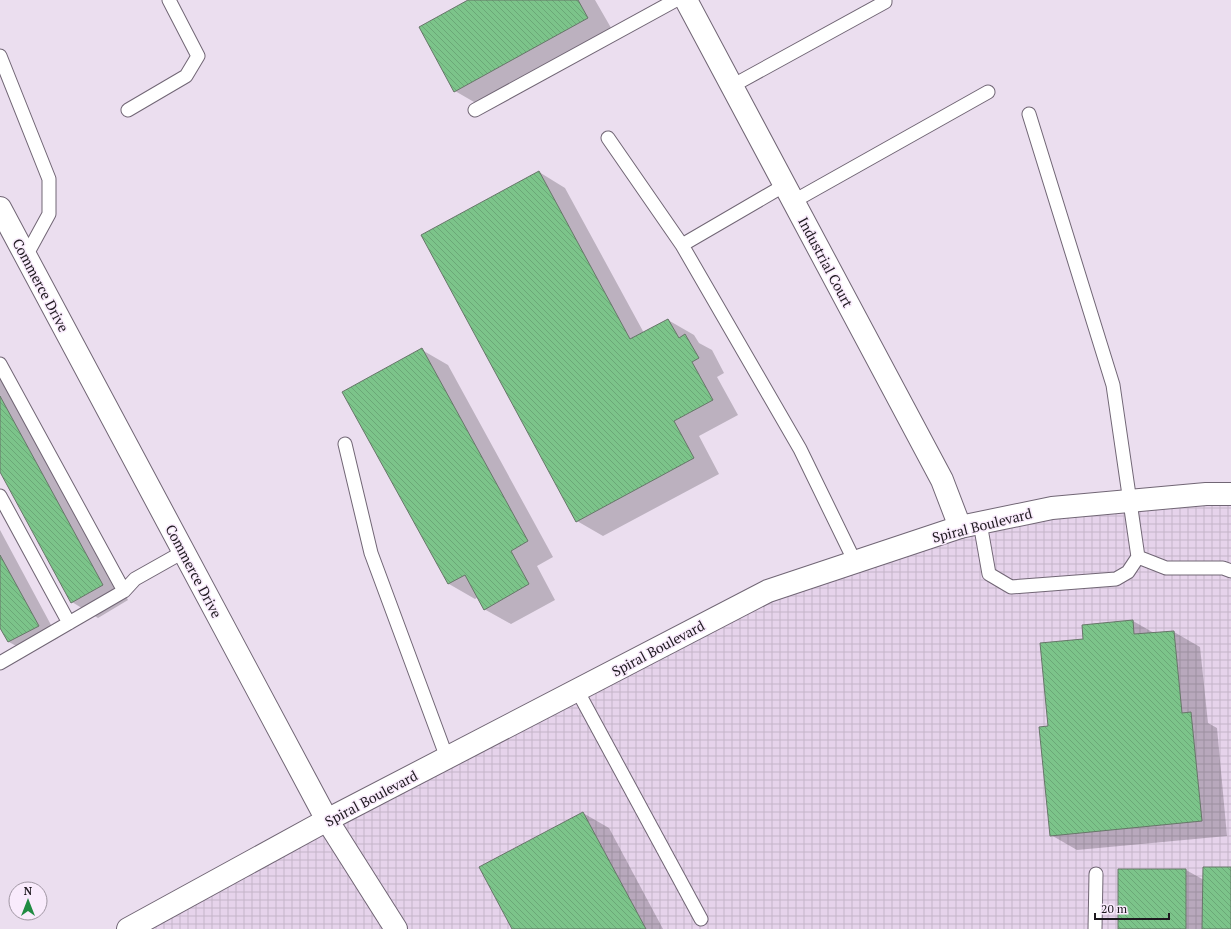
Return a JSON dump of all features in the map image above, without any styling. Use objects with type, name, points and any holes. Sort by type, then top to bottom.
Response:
[{"type":"street","name":"Industrial Court","points":[[686,0],[942,480],[970,525]]},
{"type":"street","name":"Commerce Drive","points":[[0,208],[327,820],[396,929]]},
{"type":"street","name":"Spiral Boulevard","points":[[128,929],[327,820],[768,590],[970,525],[1052,508],[1206,494],[1231,494]]},
{"type":"lane","points":[[128,110],[186,76],[198,56],[169,0]]},
{"type":"lane","points":[[475,110],[676,0]]},
{"type":"lane","points":[[732,86],[885,2],[886,0]]},
{"type":"lane","points":[[0,56],[49,179],[49,214],[26,256]]},
{"type":"lane","points":[[682,244],[789,193],[988,92]]},
{"type":"lane","points":[[970,525],[989,574],[1011,587],[1116,579],[1128,572],[1138,557],[1113,385],[1029,114]]},
{"type":"lane","points":[[608,138],[682,244],[800,449],[855,562]]},
{"type":"lane","points":[[0,364],[124,591]]},
{"type":"lane","points":[[345,444],[371,553],[447,758]]},
{"type":"lane","points":[[0,496],[69,623]]},
{"type":"lane","points":[[1,660],[124,591],[135,579],[183,552]]},
{"type":"lane","points":[[1138,557],[1166,568],[1222,568],[1231,571]]},
{"type":"lane","points":[[577,690],[701,919]]},
{"type":"lane","points":[[1095,929],[1096,874]]},
{"type":"shaded area","points":[[1231,494],[1231,929],[128,929],[768,591],[960,527]]},
{"type":"building","points":[[468,0],[578,0],[588,18],[454,92],[419,27]]},
{"type":"building","points":[[539,171],[630,339],[668,319],[679,338],[685,334],[699,358],[692,362],[713,400],[674,421],[694,458],[576,522],[421,235]]},
{"type":"building","points":[[422,348],[528,541],[511,551],[529,584],[484,610],[465,575],[448,584],[342,392]]},
{"type":"building","points":[[0,396],[103,585],[71,603],[0,472]]},
{"type":"building","points":[[0,555],[39,626],[8,642],[0,628]]},
{"type":"building","points":[[1133,620],[1134,634],[1174,631],[1182,713],[1191,712],[1202,821],[1050,836],[1039,727],[1048,726],[1040,643],[1083,639],[1082,625]]},
{"type":"building","points":[[583,812],[646,929],[512,929],[479,867]]},
{"type":"building","points":[[1203,867],[1231,867],[1231,929],[1202,929]]},
{"type":"building","points":[[1118,869],[1186,869],[1186,929],[1118,929]]}]
